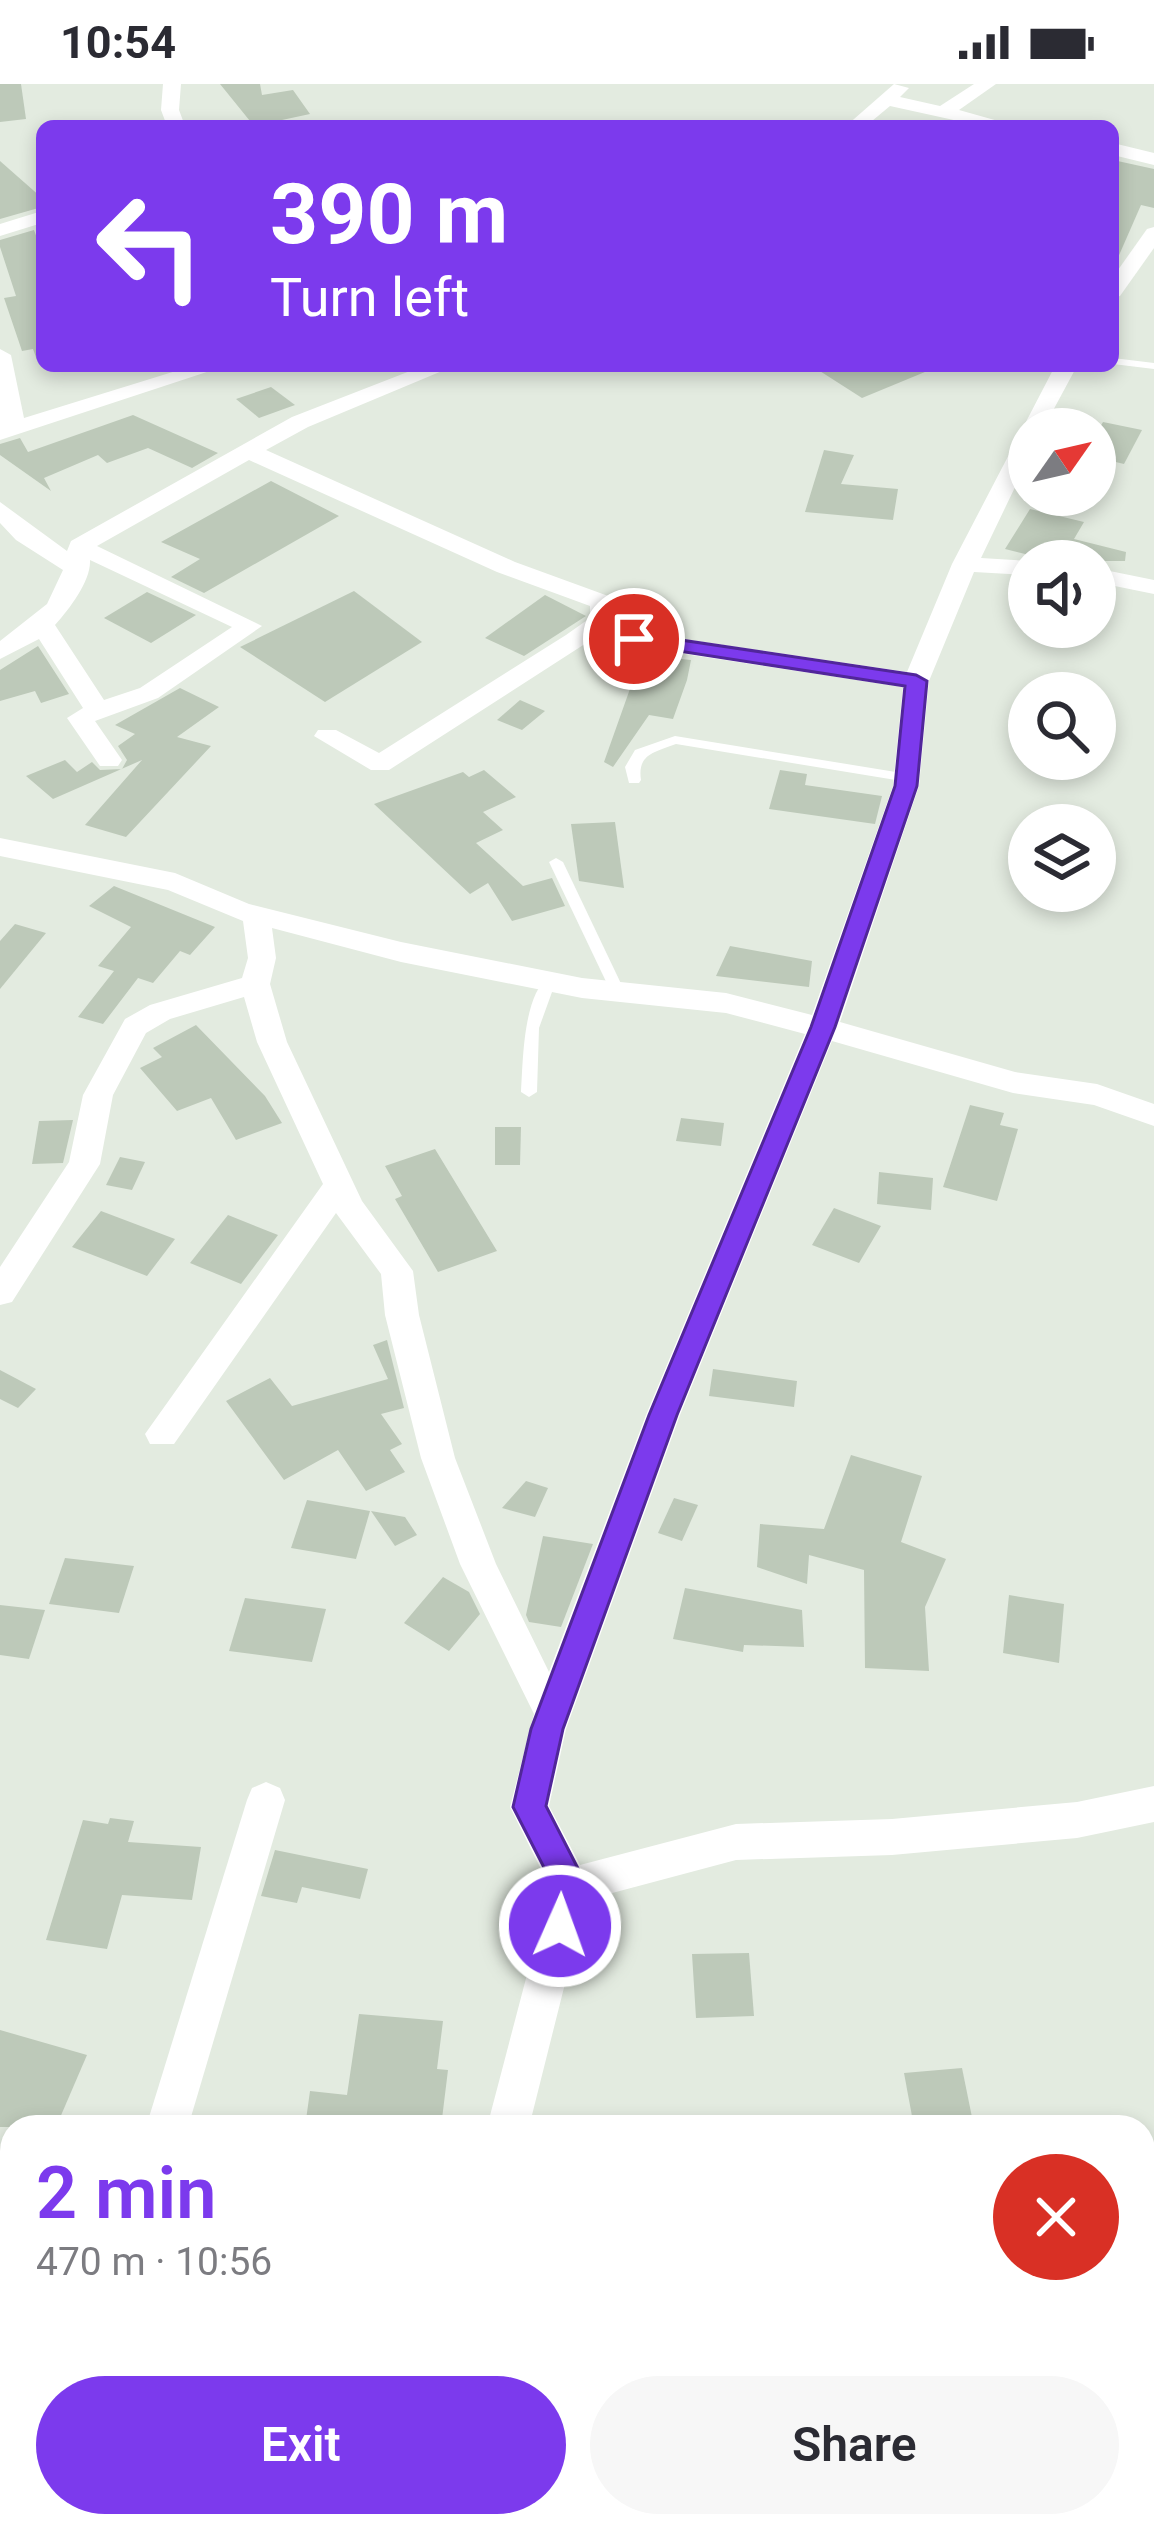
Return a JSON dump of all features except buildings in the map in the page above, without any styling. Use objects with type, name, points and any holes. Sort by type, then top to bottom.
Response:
[{"type":"street","points":[[172,84],[174,120]]},
{"type":"street","points":[[862,120],[904,84]]},
{"type":"street","points":[[929,116],[987,84]]},
{"type":"street","points":[[886,100],[929,116],[960,120]]},
{"type":"street","points":[[1119,150],[1154,159]]},
{"type":"street","points":[[0,230],[36,219]]},
{"type":"street","points":[[1119,242],[1150,239]]},
{"type":"street","points":[[1119,283],[1150,239]]},
{"type":"street","points":[[0,355],[8,430],[195,372]]},
{"type":"street","points":[[0,651],[42,624],[79,558],[246,450],[359,395],[425,372]]},
{"type":"street","points":[[1044,408],[1063,372]]},
{"type":"street","points":[[246,450],[506,567],[592,594],[602,602],[602,621],[587,632],[517,682],[380,764],[327,736]]},
{"type":"street","points":[[511,2115],[571,1886],[530,1807],[553,1713],[663,1415],[823,1027],[908,778],[916,681],[964,564],[1008,477]]},
{"type":"street","points":[[0,509],[24,536],[250,626],[149,693],[80,718],[109,760]]},
{"type":"street","points":[[964,564],[1008,567]]},
{"type":"street","points":[[1116,579],[1154,587]]},
{"type":"street","points":[[42,624],[97,709]]},
{"type":"street","points":[[587,632],[916,681]]},
{"type":"street","points":[[0,847],[175,882],[256,915],[549,982],[726,1003],[1013,1082],[1097,1095],[1154,1115]]},
{"type":"street","points":[[256,915],[262,958],[255,984],[272,1042],[349,1207],[397,1271],[402,1315],[438,1458],[478,1564],[553,1713]]},
{"type":"street","points":[[0,1293],[84,1164],[98,1095],[135,1026],[160,1012],[255,984]]},
{"type":"street","points":[[162,1434],[340,1184]]},
{"type":"street","points":[[171,2115],[266,1800]]},
{"type":"street","points":[[571,1886],[736,1842],[892,1838],[1077,1820],[1154,1804]]},
{"type":"lane","points":[[1119,362],[1154,365]]},
{"type":"lane","points":[[634,780],[632,767],[640,753],[675,740],[908,778]]},
{"type":"lane","points":[[556,862],[618,992]]},
{"type":"lane","points":[[529,1092],[532,1028],[549,982]]},
{"type":"route","points":[[560,1926],[571,1886],[530,1807],[547,1729],[663,1415],[823,1027],[906,786],[916,681],[634,639]]}]
